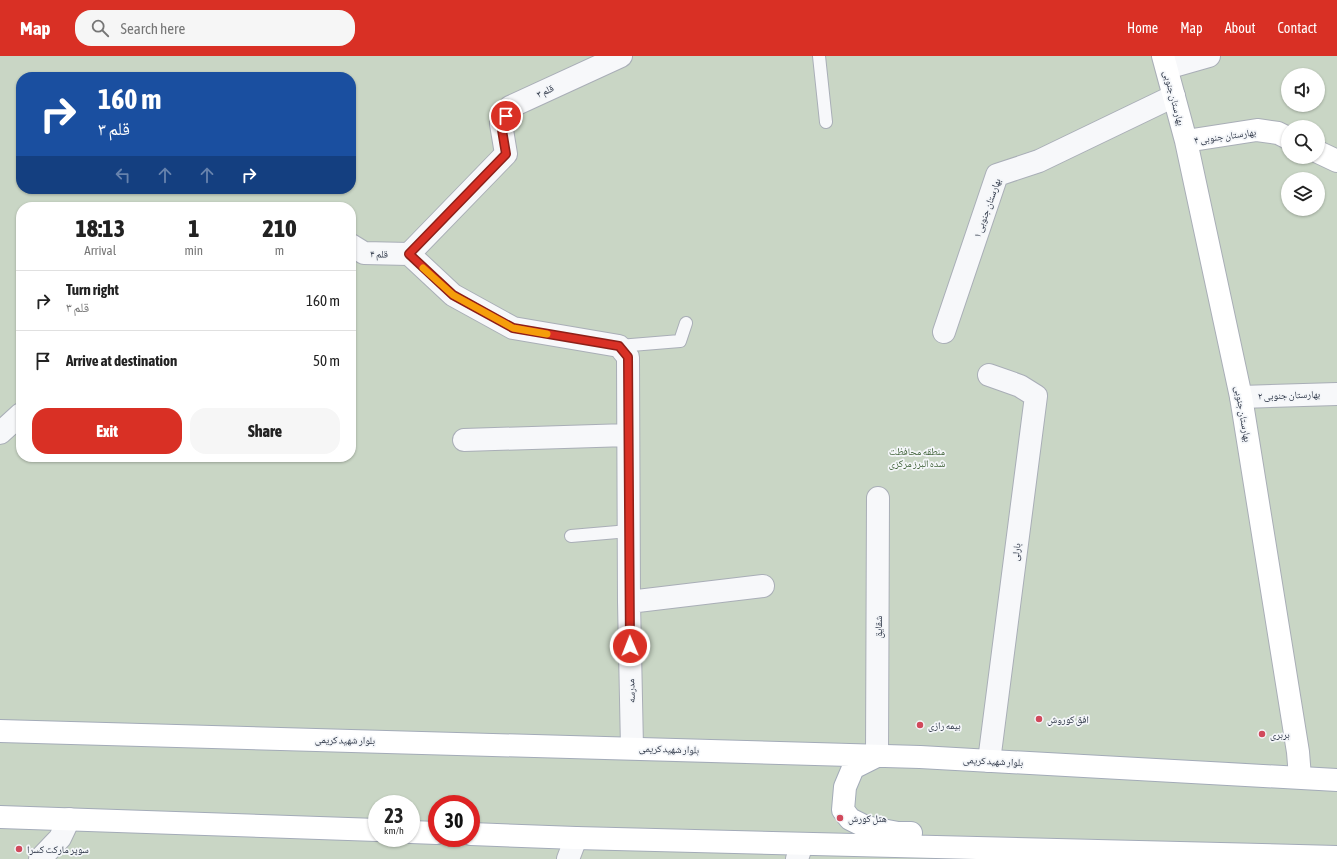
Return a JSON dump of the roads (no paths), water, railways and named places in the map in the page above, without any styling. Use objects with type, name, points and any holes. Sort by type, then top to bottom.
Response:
[{"type":"main road","name":"بهارستان جنوبی","points":[[1165,62],[1186,141],[1241,397],[1297,744],[1300,777]]},
{"type":"main road","name":"بهارستان جنوبی ۴","points":[[1186,141],[1257,130],[1281,134]]},
{"type":"main road","points":[[1325,155],[1337,161]]},
{"type":"main road","name":"بلوار شهید کریمی","points":[[0,731],[920,756],[1337,780]]},
{"type":"main road","points":[[877,756],[854,768],[844,787],[843,810],[850,819],[866,827],[898,833],[1104,839],[1178,853]]},
{"type":"main road","points":[[0,817],[368,830]]},
{"type":"main road","points":[[480,834],[576,838],[800,851],[1178,853],[1307,858],[1337,857]]},
{"type":"street","name":"قلم ۳","points":[[409,254],[506,154],[501,124],[510,107],[621,56]]},
{"type":"street","points":[[1165,62],[1209,56]]},
{"type":"street","name":"بهارستان جنوبی ۱","points":[[944,332],[997,175],[1039,161],[1174,96]]},
{"type":"street","name":"قلم ۴","points":[[356,249],[364,253],[409,254]]},
{"type":"street","points":[[409,254],[453,295],[513,328],[619,346]]},
{"type":"street","name":"مدرسه","points":[[619,346],[628,357],[629,602],[632,748]]},
{"type":"street","name":"بارلی","points":[[989,375],[1020,386],[1036,396],[989,760]]},
{"type":"street","name":"بهارستان جنوبی ۲","points":[[1241,397],[1337,394]]},
{"type":"street","points":[[0,433],[16,419]]},
{"type":"street","points":[[464,440],[628,435]]},
{"type":"street","name":"شقایق","points":[[877,756],[878,498]]},
{"type":"street","points":[[629,602],[763,586]]},
{"type":"street","points":[[40,859],[60,838],[69,819]]},
{"type":"street","points":[[568,859],[576,838]]},
{"type":"lane","points":[[819,56],[826,122]]},
{"type":"lane","points":[[619,346],[680,341],[686,323]]},
{"type":"lane","points":[[571,536],[629,532]]},
{"type":"place","name":"افق کوروش","points":[[1039,719]]},
{"type":"place","name":"بیمه رازی","points":[[920,725]]},
{"type":"place","name":"بربری","points":[[1262,734]]},
{"type":"place","name":"هتل کورش","points":[[840,818]]},
{"type":"place","name":"سوپر مارکت کسرا","points":[[19,849]]},
{"type":"park label","name":"منطقه محافظت شده البرز مرکزی","points":[[917,456]]}]
